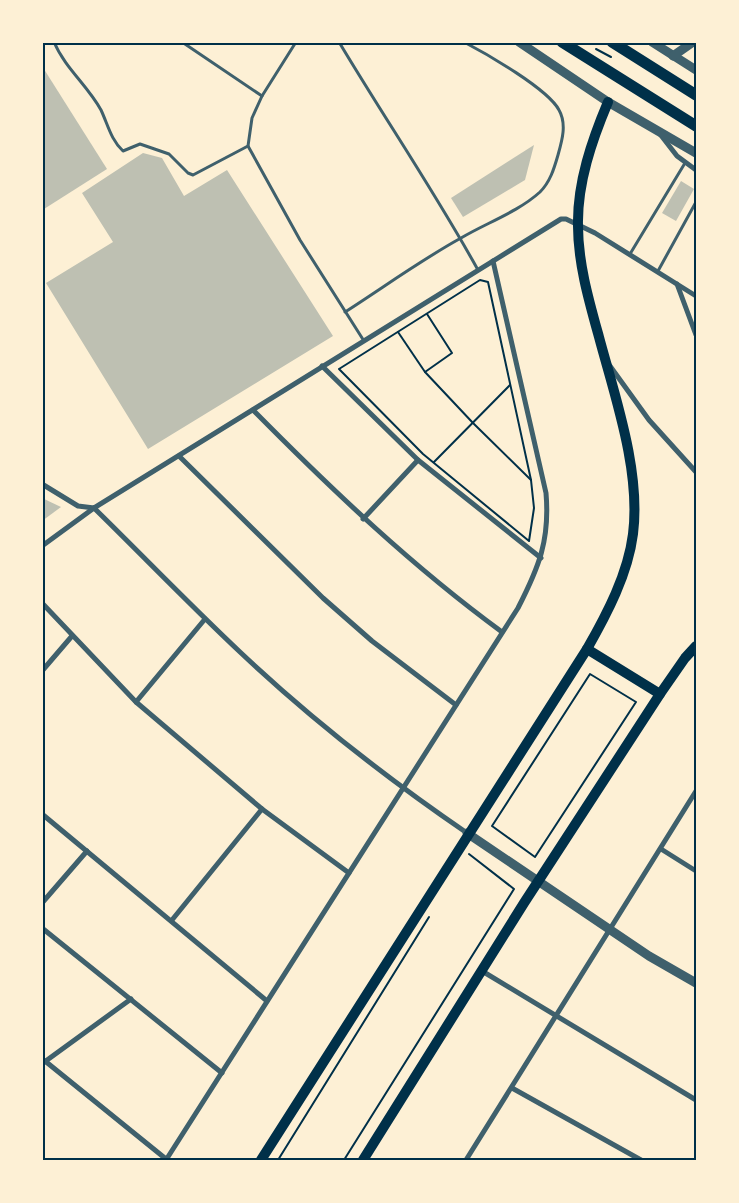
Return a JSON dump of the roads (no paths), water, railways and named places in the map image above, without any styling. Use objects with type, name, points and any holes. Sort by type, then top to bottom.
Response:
[{"type":"main road","points":[[562,42],[696,126]]},
{"type":"main road","points":[[612,42],[696,95]]},
{"type":"main road","points":[[261,1160],[467,833],[587,649],[615,596],[633,535],[634,505],[631,472],[585,280],[578,224],[583,177],[608,102]]},
{"type":"main road","points":[[363,1160],[481,971],[660,694],[685,658],[696,646]]},
{"type":"main road","points":[[587,649],[660,694]]},
{"type":"street","points":[[519,42],[608,102],[696,153]]},
{"type":"street","points":[[652,42],[696,70]]},
{"type":"street","points":[[673,56],[693,42]]},
{"type":"street","points":[[659,131],[670,148],[696,170]]},
{"type":"street","points":[[42,546],[94,508],[561,219],[566,218],[578,224],[658,271],[696,296]]},
{"type":"street","points":[[131,999],[44,1062],[166,1160],[403,789],[529,587],[541,558],[548,516],[546,493],[493,261]]},
{"type":"street","points":[[677,284],[696,335]]},
{"type":"street","points":[[604,358],[649,420],[696,472]]},
{"type":"street","points":[[322,366],[418,460],[541,558]]},
{"type":"street","points":[[253,410],[363,519],[443,588],[502,632]]},
{"type":"street","points":[[179,456],[323,598],[372,641],[456,705]]},
{"type":"street","points":[[363,519],[418,460]]},
{"type":"street","points":[[42,484],[78,506],[94,508],[205,619],[277,686],[403,789],[649,956],[696,983]]},
{"type":"street","points":[[42,603],[136,702],[262,809],[349,872]]},
{"type":"street","points":[[136,702],[205,619]]},
{"type":"street","points":[[42,672],[72,636]]},
{"type":"street","points":[[468,1160],[696,791]]},
{"type":"street","points":[[172,920],[262,809]]},
{"type":"street","points":[[42,814],[172,920],[267,1001]]},
{"type":"street","points":[[661,849],[696,871]]},
{"type":"street","points":[[42,903],[87,851]]},
{"type":"street","points":[[42,928],[222,1073]]},
{"type":"street","points":[[481,971],[696,1100]]},
{"type":"street","points":[[512,1088],[641,1160]]},
{"type":"lane","points":[[54,42],[68,67],[101,110],[109,133],[121,150],[126,151],[140,144],[147,146],[169,154],[188,173],[195,174],[248,146]]},
{"type":"lane","points":[[182,42],[262,96]]},
{"type":"lane","points":[[296,42],[262,96],[252,118],[248,146],[300,240],[364,341]]},
{"type":"lane","points":[[339,42],[478,270]]},
{"type":"lane","points":[[345,312],[460,238],[517,207],[540,192],[550,179],[555,166],[563,125],[560,112],[553,101],[493,57],[464,42]]},
{"type":"lane","points":[[630,254],[685,162]]},
{"type":"lane","points":[[658,271],[696,202]]}]
